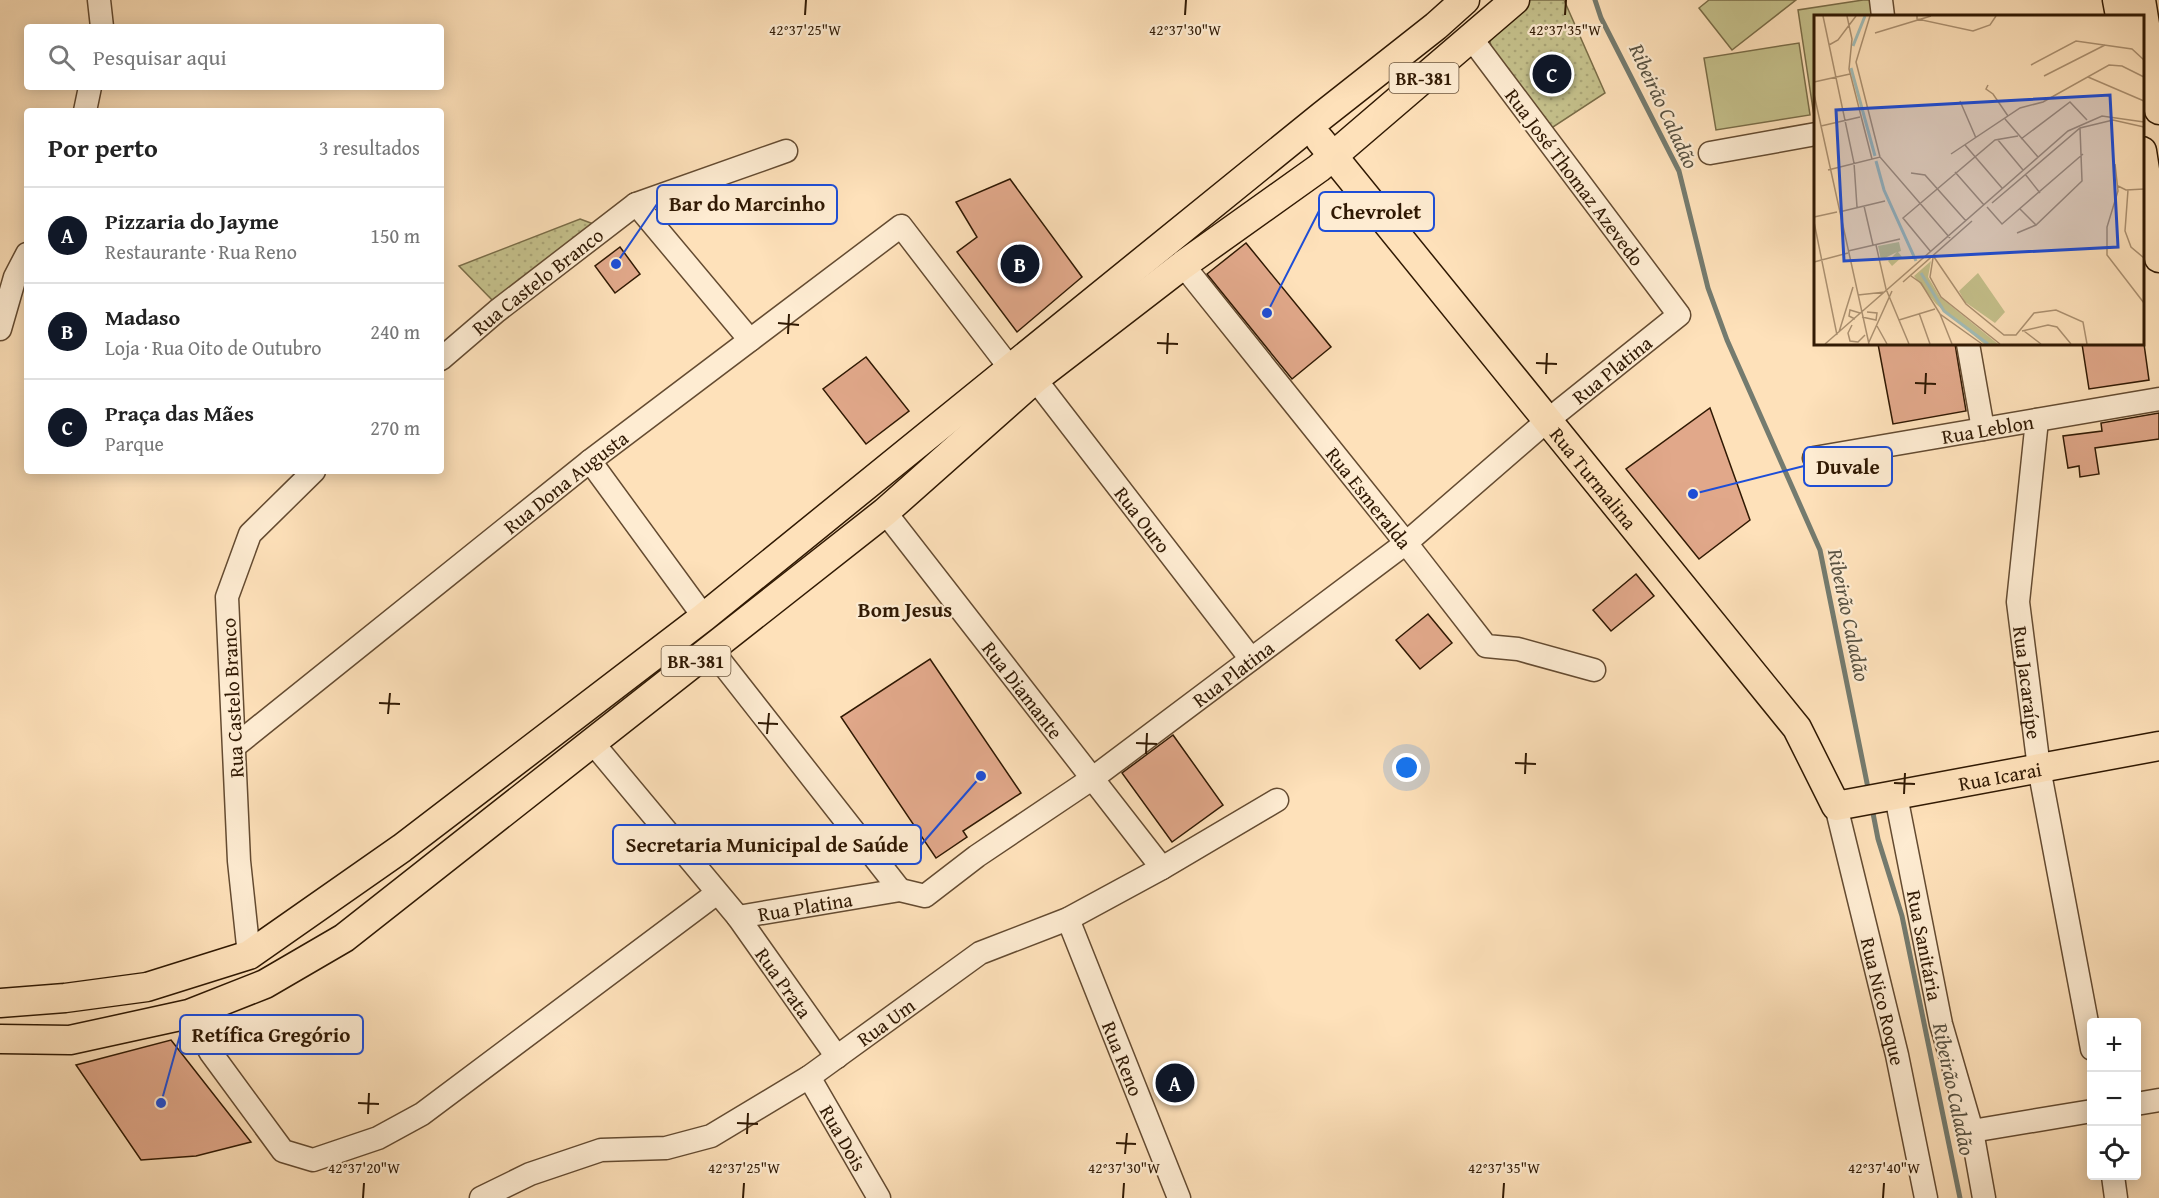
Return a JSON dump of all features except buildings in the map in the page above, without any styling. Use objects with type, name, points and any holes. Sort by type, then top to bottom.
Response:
[{"type":"main road","points":[[1436,26],[1453,0]]},
{"type":"main road","name":"BR-381","points":[[0,1039],[70,1041],[189,1014],[265,984],[344,938],[885,512],[1023,374],[1309,127],[1436,26],[1465,0]]},
{"type":"main road","name":"BR-381","points":[[0,1002],[65,998],[147,987],[249,955],[402,848],[1023,374],[1183,265],[1319,168],[1515,0]]},
{"type":"main road","points":[[2117,0],[2120,15]]},
{"type":"main road","points":[[2141,0],[2144,15]]},
{"type":"main road","points":[[2144,18],[2159,110]]},
{"type":"main road","name":"Rua Turmalina","points":[[1309,127],[1797,728],[1838,806]]},
{"type":"main road","points":[[2144,164],[2159,258]]},
{"type":"main road","name":"Rua Icarai","points":[[1838,806],[2159,746]]},
{"type":"street","points":[[99,0],[102,24]]},
{"type":"street","points":[[1881,0],[1883,15]]},
{"type":"street","name":"Rua José Thomaz Azevedo","points":[[1472,39],[1678,315]]},
{"type":"street","points":[[86,108],[89,90]]},
{"type":"street","points":[[1710,153],[1814,134]]},
{"type":"street","name":"Rua Castelo Branco","points":[[444,356],[497,311],[636,204],[786,151]]},
{"type":"street","points":[[636,204],[750,340]]},
{"type":"street","name":"Rua Ouro","points":[[901,226],[1023,374],[1251,659]]},
{"type":"street","name":"Rua Dona Augusta","points":[[235,746],[590,461],[901,226]]},
{"type":"street","points":[[0,329],[15,277],[24,260]]},
{"type":"street","name":"Rua Esmeralda","points":[[1183,265],[1486,646],[1518,649],[1594,670]]},
{"type":"street","name":"Rua Platina","points":[[738,917],[900,890],[925,896],[977,856],[1093,778],[1406,543],[1548,420],[1678,315]]},
{"type":"street","points":[[1968,345],[1983,429]]},
{"type":"street","name":"Rua Leblon","points":[[1814,458],[2159,399]]},
{"type":"street","name":"Rua Jacaraípe","points":[[2037,420],[2018,602],[2039,768],[2087,1026]]},
{"type":"street","points":[[590,461],[704,618]]},
{"type":"street","name":"Rua Castelo Branco","points":[[249,955],[239,861],[227,597],[250,534],[311,474]]},
{"type":"street","name":"Rua Diamante","points":[[885,512],[1162,868]]},
{"type":"street","points":[[711,649],[900,890]]},
{"type":"street","name":"Rua Prata","points":[[592,742],[738,917],[837,1057]]},
{"type":"street","name":"Rua Sanitária","points":[[1891,797],[1941,1024],[1971,1131],[1984,1198]]},
{"type":"street","name":"Rua Um","points":[[481,1198],[530,1174],[601,1150],[666,1148],[711,1136],[809,1077],[980,953],[1068,919],[1162,868],[1277,800]]},
{"type":"street","name":"Rua Nico Roque","points":[[1838,806],[1897,1054],[1926,1198]]},
{"type":"street","points":[[189,1014],[212,1053],[283,1151],[313,1160],[378,1138],[422,1114],[717,892]]},
{"type":"street","name":"Rua Reno","points":[[1068,919],[1179,1198]]},
{"type":"street","name":"Rua Dois","points":[[809,1077],[879,1198]]},
{"type":"street","points":[[2141,1103],[2159,1101]]},
{"type":"street","points":[[1971,1131],[2087,1112]]},
{"type":"street","points":[[2114,1180],[2116,1198]]},
{"type":"shaded area","points":[[1526,0],[1564,0],[1605,93],[1550,129],[1494,56],[1490,42],[1492,33]]},
{"type":"shaded area","points":[[1709,0],[1796,0],[1732,50],[1699,8]]},
{"type":"shaded area","points":[[1871,0],[1873,15],[1814,15],[1814,116],[1798,10]]},
{"type":"shaded area","points":[[1799,43],[1810,115],[1716,130],[1704,58]]},
{"type":"shaded area","points":[[580,219],[599,226],[495,303],[459,266]]},
{"type":"waterway","name":"Ribeirão Caladão","points":[[1595,0],[1601,18],[1679,171],[1708,288],[1727,340],[1820,550],[1869,793]]},
{"type":"waterway","name":"Ribeirão Caladão","points":[[1872,808],[1878,839],[1902,916],[1960,1198]]},
{"type":"place","name":"Praça das Mães","points":[[1552,74]]},
{"type":"place","name":"Bar do Marcinho","points":[[616,264]]},
{"type":"place","name":"Madaso","points":[[1020,264]]},
{"type":"place","name":"Chevrolet","points":[[1267,313]]},
{"type":"place","name":"Duvale","points":[[1693,494]]},
{"type":"place","name":"Secretaria Municipal de Saúde","points":[[981,776]]},
{"type":"place","name":"Pizzaria do Jayme","points":[[1175,1083]]},
{"type":"place","name":"Retífica Gregório","points":[[161,1103]]},
{"type":"district","name":"Bom Jesus","points":[[905,609]]}]
